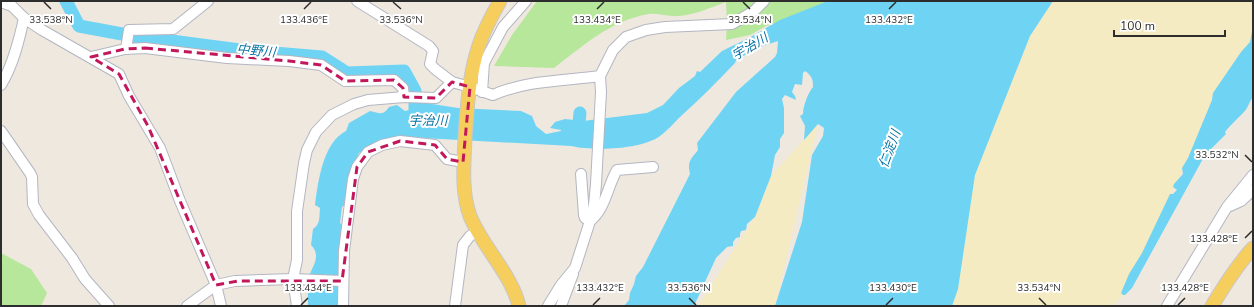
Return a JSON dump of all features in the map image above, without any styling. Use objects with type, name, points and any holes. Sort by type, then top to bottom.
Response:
[{"type":"main road","points":[[500,1],[486,26],[479,45],[469,93],[463,162],[464,187],[470,215],[511,285],[519,306]]},
{"type":"main road","points":[[1212,306],[1246,255],[1253,248]]},
{"type":"street","points":[[126,48],[129,30],[173,29],[208,1]]},
{"type":"street","points":[[357,1],[430,46],[433,50],[430,64],[435,70],[469,93],[482,92],[493,96],[508,89],[532,83],[600,76]]},
{"type":"street","points":[[482,92],[484,63],[503,27],[526,1]]},
{"type":"street","points":[[561,306],[575,268],[594,205],[601,92],[600,76],[613,50],[626,37],[636,32],[665,27],[732,24],[754,11],[764,1]]},
{"type":"street","points":[[1,2],[12,6],[24,18],[62,42],[119,74],[157,142],[216,286],[221,306]]},
{"type":"street","points":[[1,85],[6,76],[18,42],[24,18]]},
{"type":"street","points":[[91,57],[126,48],[145,48],[227,58],[289,61],[321,65],[345,81],[394,80],[403,88],[404,98]]},
{"type":"street","points":[[297,306],[295,279],[297,260],[297,211],[307,150],[316,132],[332,115],[354,104],[368,100],[436,98],[452,82]]},
{"type":"street","points":[[1,130],[32,177],[33,204],[38,215],[72,258],[85,279],[109,306]]},
{"type":"street","points":[[343,306],[341,281],[353,179],[357,167],[368,152],[382,145],[400,140],[434,145],[447,159],[463,162]]},
{"type":"street","points":[[590,221],[596,216],[604,202],[617,170],[653,167]]},
{"type":"street","points":[[581,174],[584,215],[585,218],[590,221]]},
{"type":"street","points":[[1167,306],[1228,207],[1253,175]]},
{"type":"street","points":[[1228,207],[1241,201],[1253,190]]},
{"type":"street","points":[[455,306],[463,245],[470,236],[478,231]]},
{"type":"street","points":[[548,306],[561,285],[575,268]]},
{"type":"street","points":[[187,306],[216,286],[235,281],[295,279],[341,281]]},
{"type":"highlighted area","points":[[145,48],[321,65],[345,81],[394,80],[403,88],[404,97],[436,98],[452,82],[470,87],[463,162],[447,159],[435,145],[400,141],[368,152],[357,167],[342,281],[238,281],[216,285],[148,126],[119,74],[91,57],[125,49]]},
{"type":"green space","points":[[537,1],[839,1],[787,21],[766,26],[750,35],[726,40],[726,2],[685,15],[675,16],[649,14],[635,17],[610,28],[598,35],[554,68],[494,66],[512,35]]},
{"type":"green space","points":[[1,253],[31,269],[47,293],[41,306],[1,306]]},
{"type":"sand","points":[[1053,1],[1253,1],[1253,26],[1250,42],[1241,52],[1213,93],[1212,100],[1188,158],[1123,295],[1113,306],[950,306],[975,175],[1030,36]]},
{"type":"sand","points":[[818,124],[775,306],[698,306],[755,217],[771,176]]},
{"type":"water","points":[[828,1],[1053,1],[1030,36],[975,175],[958,289],[952,306],[775,306],[802,222],[812,155],[823,136],[824,128],[818,124],[804,140],[805,126],[800,116],[803,114],[806,100],[813,87],[812,78],[805,71],[803,73],[802,85],[795,84],[792,92],[796,100],[785,95],[782,99],[784,108],[784,133],[780,139],[780,147],[775,155],[771,176],[755,217],[747,224],[746,230],[741,231],[740,237],[736,238],[733,242],[733,246],[727,247],[716,258],[694,306],[624,306],[629,300],[636,276],[643,267],[690,174],[689,163],[698,150],[697,143],[736,92],[775,57],[777,53],[778,41],[760,47],[736,60],[735,63],[715,84],[665,132],[652,141],[641,144],[629,147],[592,149],[571,146],[404,137],[389,138],[359,153],[349,175],[347,203],[342,207],[340,223],[346,229],[340,236],[343,239],[339,306],[308,306],[308,280],[316,257],[316,253],[311,245],[313,229],[316,227],[319,220],[320,208],[315,205],[320,174],[327,153],[332,144],[338,136],[346,131],[349,123],[370,111],[383,113],[389,107],[397,105],[405,111],[409,110],[413,101],[458,108],[521,111],[532,116],[536,126],[546,134],[561,131],[550,128],[555,122],[565,119],[583,121],[647,113],[663,105],[679,88],[695,76],[697,71],[700,72],[722,51],[747,39],[780,20]]},
{"type":"water","points":[[1253,26],[1253,97],[1245,110],[1225,132],[1226,134],[1205,155],[1132,288],[1125,295],[1123,295],[1121,293],[1129,274],[1142,253],[1170,194],[1173,194],[1177,190],[1173,187],[1174,184],[1183,174],[1182,168],[1188,158],[1212,100],[1213,93],[1241,52],[1250,42]]},
{"type":"waterway","name":"中野川","points":[[66,1],[79,26],[133,36],[240,50],[322,57],[347,73],[404,71],[415,91],[415,110]]},
{"type":"waterway","points":[[578,133],[580,113]]},
{"type":"water label","name":"宇治川","points":[[750,47]]},
{"type":"water label","name":"宇治川","points":[[428,121]]},
{"type":"water label","name":"仁淀川","points":[[890,149]]}]
